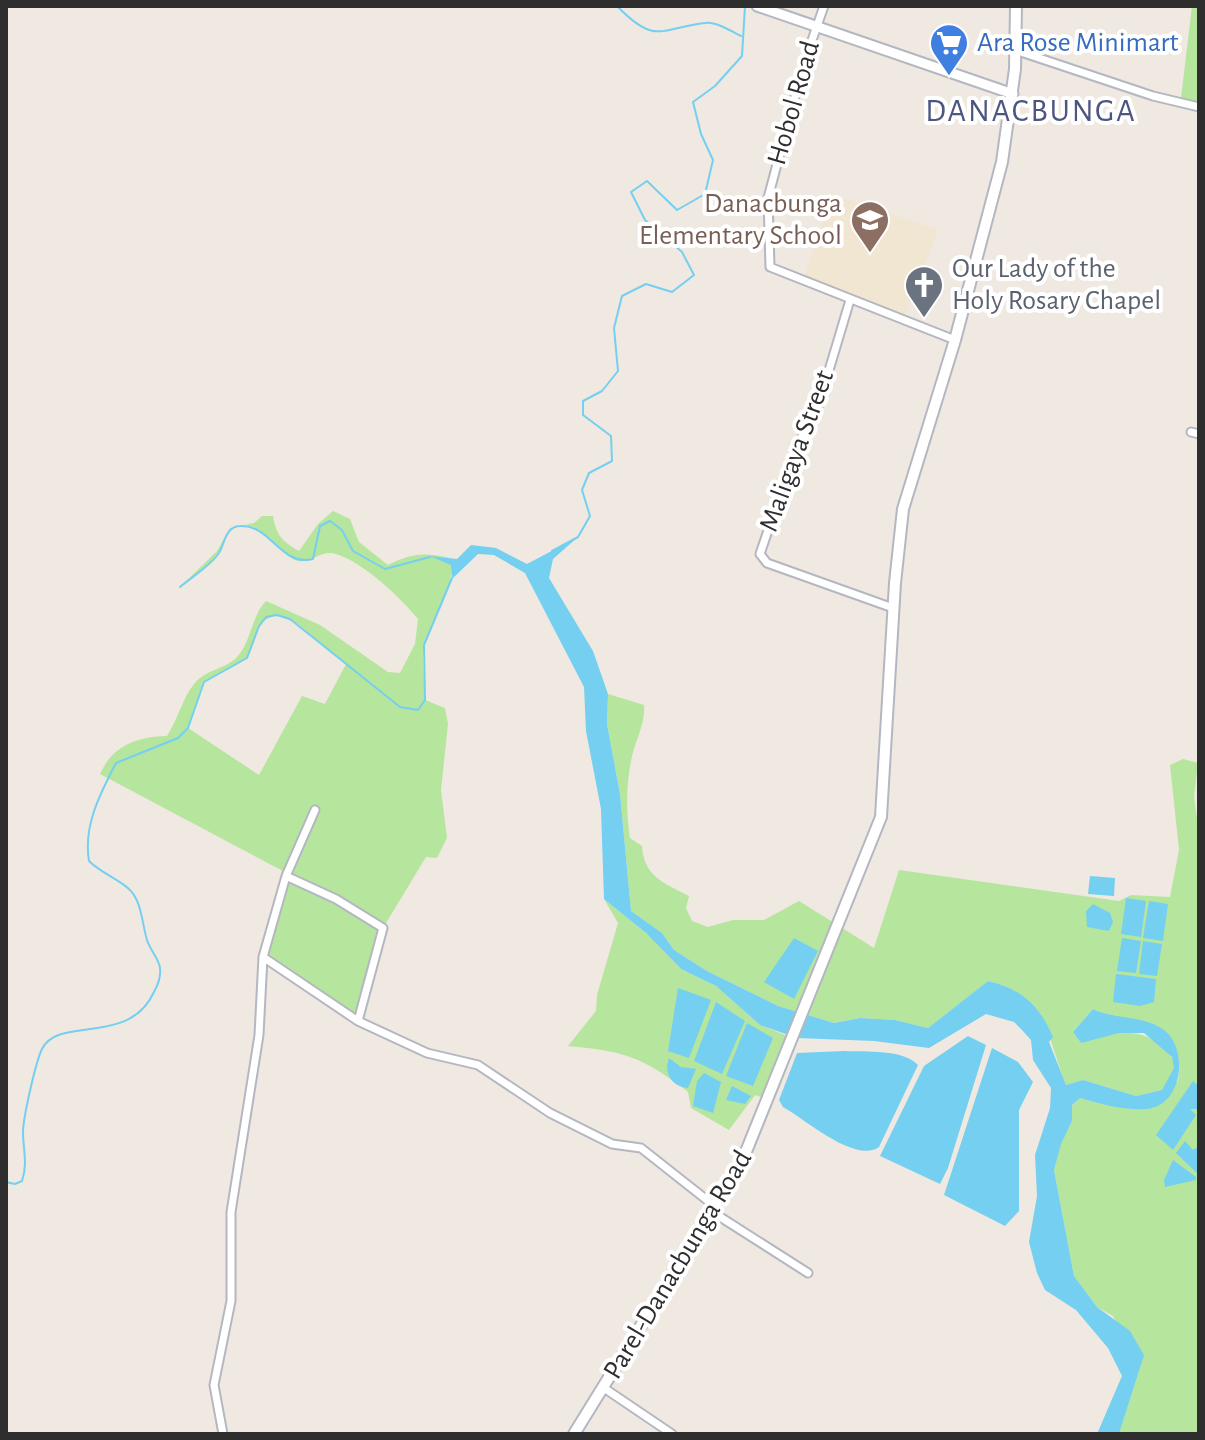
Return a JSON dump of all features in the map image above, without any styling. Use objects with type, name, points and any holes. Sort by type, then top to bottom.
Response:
[{"type":"main road","name":"Parel-Danacbunga Road","points":[[574,1434],[715,1210],[754,1136],[787,1046],[881,817],[893,608],[903,509],[955,340],[1002,162],[1013,94],[1016,6]]},
{"type":"street","points":[[757,6],[1013,94]]},
{"type":"street","points":[[815,27],[824,6]]},
{"type":"street","name":"Hobol Road","points":[[815,27],[768,198],[769,263],[777,273],[955,340]]},
{"type":"street","points":[[1015,50],[1153,96],[1199,107]]},
{"type":"street","name":"Maligaya Street","points":[[850,300],[818,407],[796,448],[760,554],[767,563],[893,608]]},
{"type":"street","points":[[223,1434],[214,1385],[231,1301],[231,1212],[259,1035],[263,957],[286,876],[315,810]]},
{"type":"street","points":[[286,876],[336,899],[383,928],[358,1021]]},
{"type":"street","points":[[263,957],[358,1021],[427,1053],[478,1065],[550,1113],[612,1144],[641,1148],[715,1210],[808,1273]]},
{"type":"street","points":[[604,1388],[672,1434]]},
{"type":"shaded area","name":"Danacbunga Elementary School","points":[[832,194],[938,230],[905,317],[804,278]]},
{"type":"green space","points":[[1192,6],[1199,6],[1199,103],[1181,98]]},
{"type":"green space","points":[[333,511],[350,519],[359,542],[388,565],[426,554],[450,558],[432,557],[452,565],[446,595],[428,633],[423,657],[425,700],[445,708],[448,724],[441,790],[447,838],[437,858],[426,857],[383,928],[358,1021],[263,957],[286,876],[281,870],[100,774],[112,756],[127,744],[167,736],[194,683],[238,656],[266,601],[320,625],[388,672],[400,673],[415,644],[418,619],[391,591],[347,558],[330,553],[305,561],[295,560],[254,527],[241,526],[254,523],[262,516],[273,516],[281,537],[299,551],[318,524]],"holes":[[[277,615],[298,624],[346,664],[325,704],[302,696],[259,775],[188,728],[203,682],[247,658],[264,621]]]},
{"type":"green space","points":[[237,527],[227,534],[213,559],[180,587],[217,551],[230,528]]},
{"type":"green space","points":[[608,694],[644,705],[628,780],[630,838],[642,846],[647,865],[657,878],[689,896],[686,908],[692,921],[708,927],[733,920],[764,920],[799,901],[874,948],[899,870],[1119,901],[1131,895],[1170,897],[1179,850],[1170,765],[1183,759],[1198,763],[1194,797],[1199,832],[1199,1434],[1119,1434],[1139,1370],[1113,1316],[1097,1307],[1074,1276],[1054,1170],[1060,1144],[1072,1121],[1072,1105],[1080,1098],[1105,1105],[1147,1109],[1178,1081],[1179,1060],[1175,1045],[1167,1035],[1155,1028],[1093,1009],[1073,1032],[1081,1043],[1116,1033],[1148,1037],[1167,1051],[1173,1061],[1173,1071],[1162,1090],[1136,1096],[1083,1080],[1066,1085],[1042,1020],[1023,996],[1008,987],[988,981],[928,1028],[895,1020],[860,1018],[834,1023],[778,1006],[707,971],[674,950],[662,933],[631,911],[620,794],[607,724]]},
{"type":"green space","points":[[604,899],[646,933],[681,969],[716,986],[760,1025],[790,1037],[767,1099],[755,1095],[729,1130],[691,1108],[688,1092],[645,1063],[604,1050],[568,1046],[596,1011],[597,995],[618,923]]},
{"type":"water","points":[[578,537],[553,559],[549,578],[593,651],[608,694],[607,724],[620,794],[631,911],[662,933],[674,950],[707,971],[778,1006],[834,1023],[860,1018],[895,1020],[928,1028],[988,981],[1000,984],[1028,1000],[1042,1016],[1053,1037],[1049,1042],[1066,1085],[1083,1080],[1136,1096],[1162,1090],[1174,1068],[1172,1057],[1144,1033],[1119,1033],[1081,1043],[1073,1032],[1093,1009],[1156,1025],[1172,1039],[1179,1062],[1175,1087],[1168,1098],[1159,1105],[1139,1109],[1080,1098],[1072,1105],[1072,1121],[1054,1170],[1074,1276],[1097,1307],[1130,1331],[1144,1355],[1119,1434],[1097,1434],[1122,1376],[1108,1348],[1076,1310],[1045,1290],[1029,1242],[1037,1196],[1035,1155],[1050,1108],[1051,1088],[1033,1060],[1031,1040],[1021,1029],[1014,1022],[986,1014],[929,1048],[874,1041],[797,1038],[760,1025],[716,986],[681,969],[646,933],[604,899],[601,809],[586,731],[584,687],[525,573],[494,555],[478,554],[452,579],[451,565],[429,556],[457,559],[471,545],[496,548],[527,564]]},
{"type":"water","points":[[1090,876],[1115,878],[1114,896],[1088,894]]},
{"type":"water","points":[[1126,898],[1146,901],[1141,937],[1121,934]]},
{"type":"water","points":[[1149,901],[1168,904],[1163,941],[1143,938]]},
{"type":"water","points":[[1093,904],[1110,913],[1113,922],[1109,931],[1087,927],[1086,911]]},
{"type":"water","points":[[794,938],[818,951],[794,999],[764,982]]},
{"type":"water","points":[[1122,938],[1141,941],[1136,973],[1117,971]]},
{"type":"water","points":[[1143,941],[1162,944],[1157,976],[1139,974]]},
{"type":"water","points":[[1116,974],[1156,979],[1154,1002],[1140,1006],[1113,1002]]},
{"type":"water","points":[[678,988],[711,1000],[689,1058],[668,1051]]},
{"type":"water","points":[[716,1002],[745,1021],[722,1074],[694,1061]]},
{"type":"water","points":[[747,1023],[773,1038],[753,1086],[726,1076]]},
{"type":"water","points":[[968,1036],[986,1045],[948,1168],[940,1184],[880,1156],[924,1066]]},
{"type":"water","points":[[992,1048],[1018,1062],[1033,1082],[1019,1110],[1019,1211],[1005,1226],[944,1195]]},
{"type":"water","points":[[845,1051],[894,1054],[918,1065],[879,1147],[869,1151],[857,1150],[830,1138],[783,1107],[779,1100],[797,1053]]},
{"type":"water","points":[[669,1058],[681,1067],[696,1069],[688,1088],[677,1085],[670,1078],[667,1069]]},
{"type":"water","points":[[704,1073],[721,1082],[713,1113],[693,1106],[697,1081]]},
{"type":"water","points":[[1193,1081],[1199,1086],[1199,1109],[1190,1109],[1196,1115],[1173,1150],[1156,1135]]},
{"type":"water","points":[[732,1086],[751,1096],[745,1104],[726,1100]]},
{"type":"water","points":[[1185,1141],[1193,1150],[1199,1146],[1199,1175],[1176,1153]]},
{"type":"water","points":[[1173,1160],[1196,1180],[1165,1187],[1164,1180]]},
{"type":"waterway","points":[[617,6],[650,30],[709,23],[741,36]]},
{"type":"waterway","points":[[552,551],[578,537],[590,516],[582,490],[589,473],[612,461],[611,436],[583,415],[583,401],[602,391],[618,371],[614,328],[622,296],[646,284],[672,292],[694,275],[682,252],[645,220],[631,192],[647,181],[677,210],[705,194],[713,160],[701,134],[693,102],[715,86],[742,56],[745,6]]},
{"type":"waterway","points":[[180,587],[206,567],[219,553],[226,536],[232,529],[241,526],[260,532],[284,552],[302,560],[313,559],[320,526],[330,521],[342,530],[353,551],[385,569],[430,557]]},
{"type":"waterway","points":[[6,1182],[15,1184],[22,1181],[24,1175],[23,1138],[27,1103],[42,1049],[51,1039],[63,1033],[112,1025],[128,1019],[143,1009],[159,980],[159,965],[147,940],[133,894],[89,861],[91,823],[116,763],[178,738],[188,728],[204,682],[247,658],[259,626],[266,617],[277,615],[290,619],[400,707],[418,710],[425,700],[424,645],[452,578]]},
{"type":"place","name":"Ara Rose Minimart","points":[[949,77]]},
{"type":"place","name":"Danacbunga Elementary School","points":[[870,254]]},
{"type":"place","name":"Our Lady of the Holy Rosary Chapel","points":[[924,319]]},
{"type":"district","name":"DANACBUNGA","points":[[1031,111]]}]
